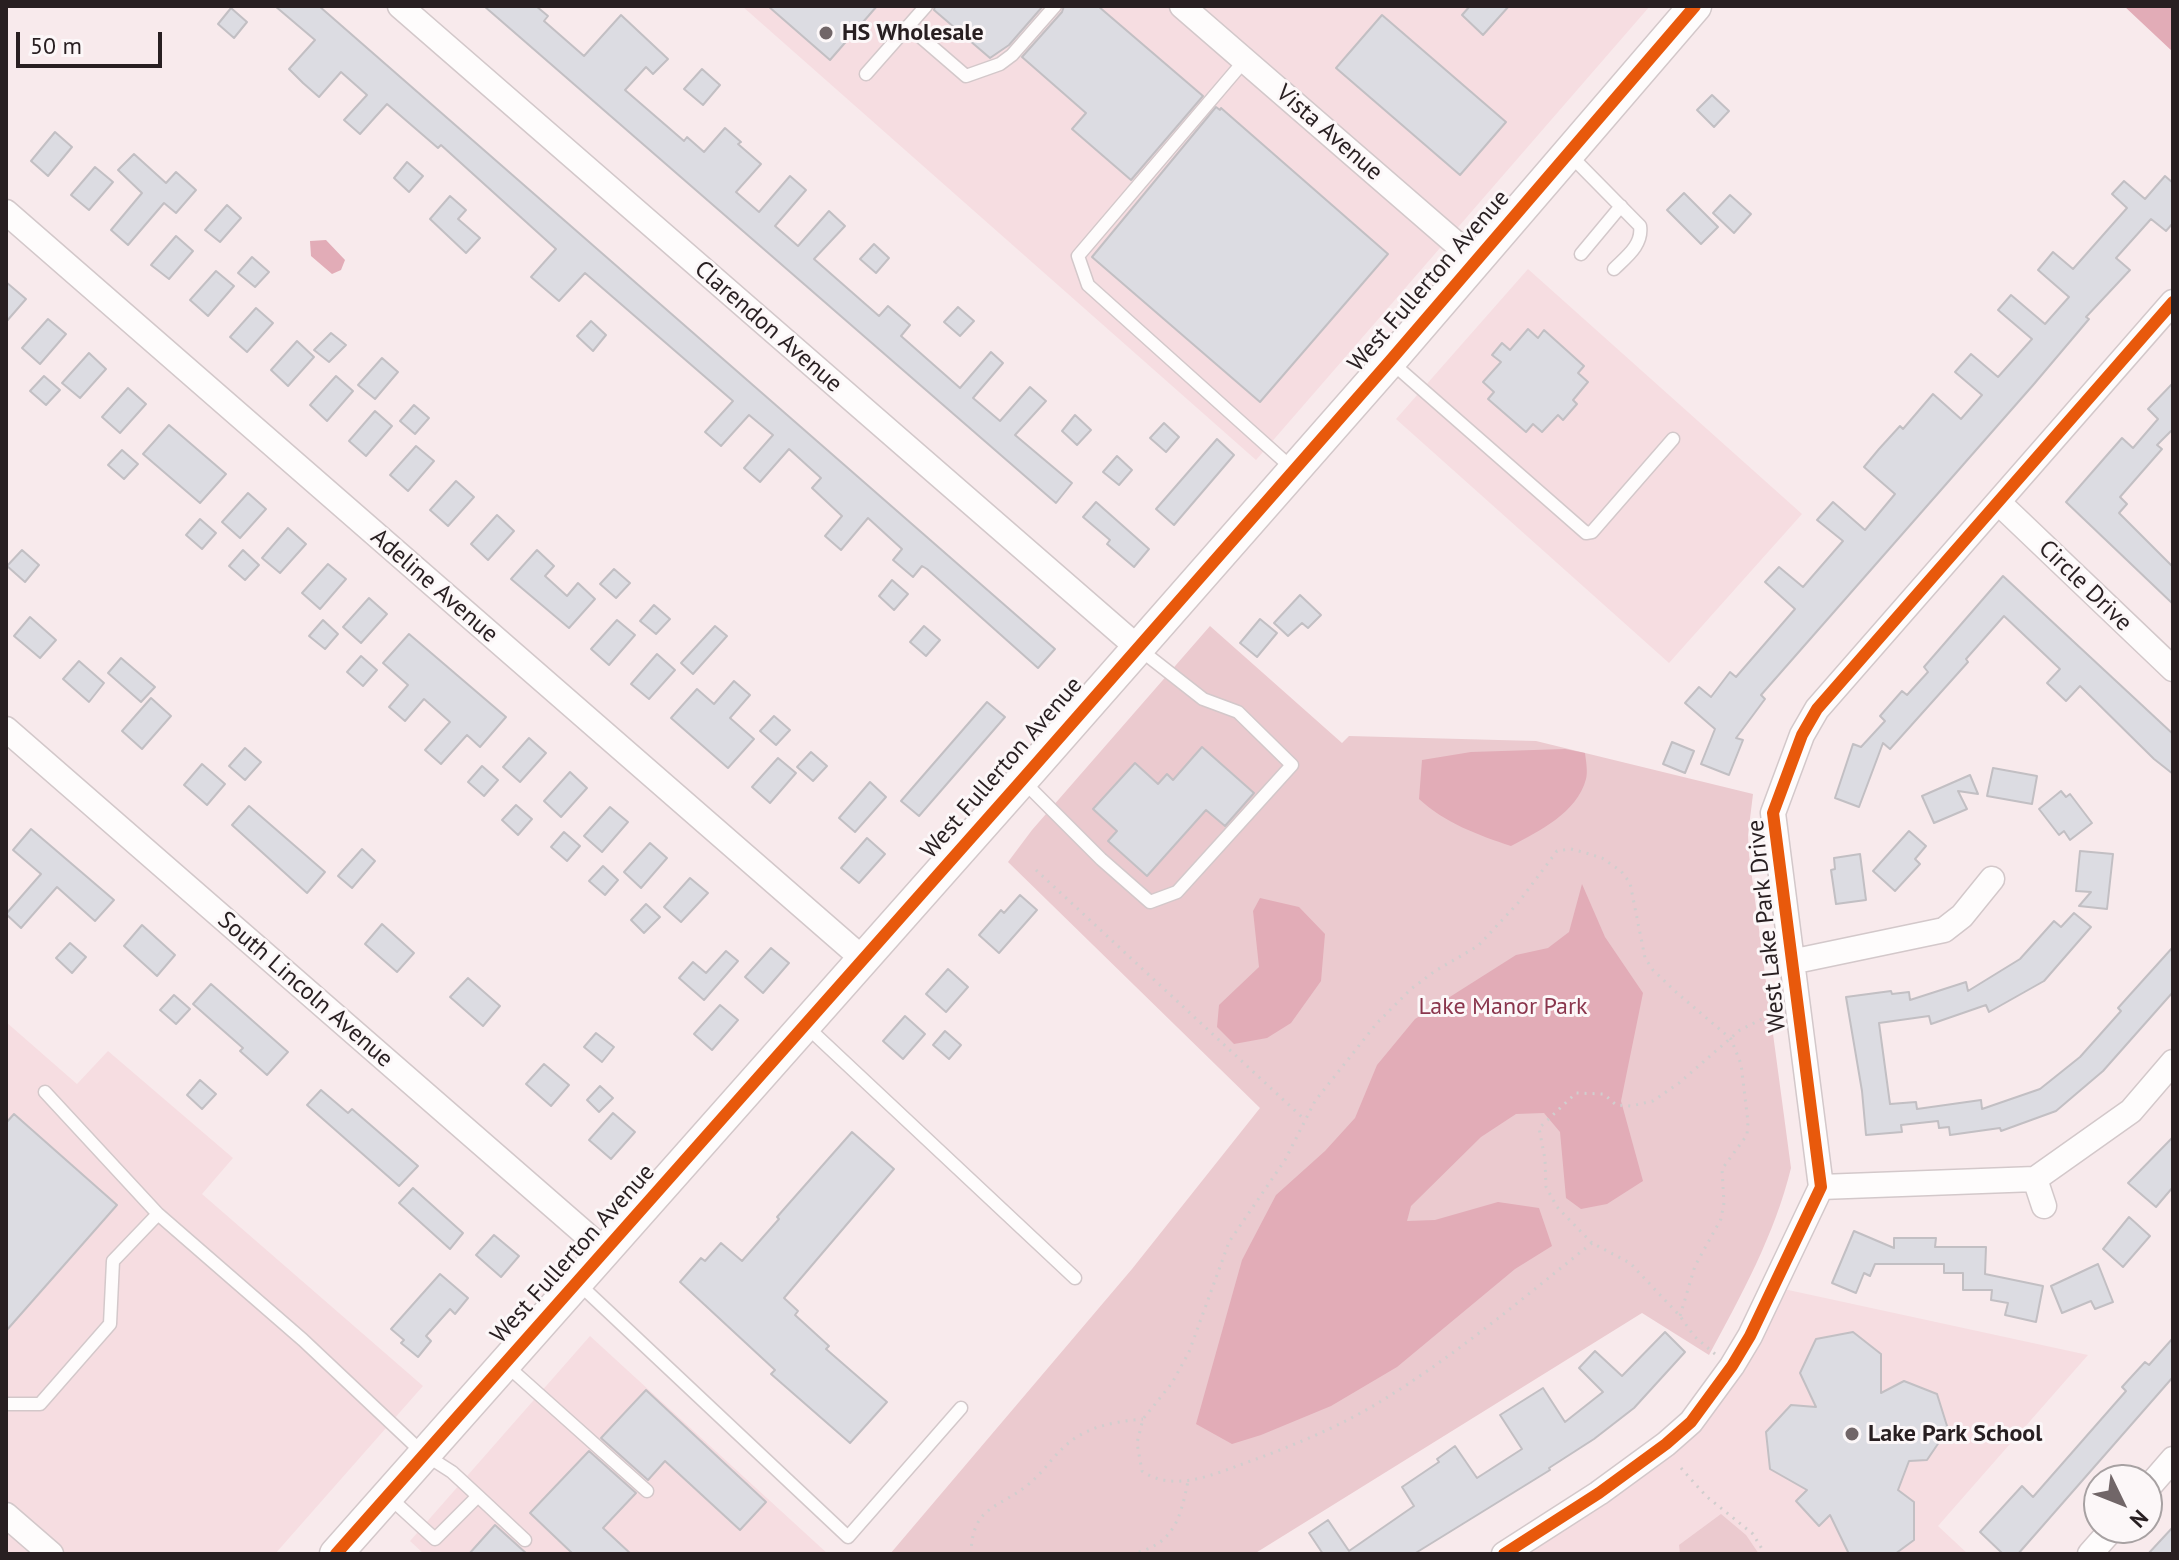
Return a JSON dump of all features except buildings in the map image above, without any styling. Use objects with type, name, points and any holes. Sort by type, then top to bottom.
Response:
[{"type":"street","name":"Clarendon Avenue","points":[[400,6],[1137,647]]},
{"type":"street","name":"Vista Avenue","points":[[1182,6],[1475,260]]},
{"type":"street","name":"West Fullerton Avenue","points":[[336,1554],[1390,361],[1695,6]]},
{"type":"street","name":"Adeline Avenue","points":[[6,212],[863,959]]},
{"type":"street","name":"West Lake Park Drive","points":[[1821,1187],[1773,813],[1802,735],[1817,709],[2173,302]]},
{"type":"street","name":"Circle Drive","points":[[1998,502],[2173,669]]},
{"type":"street","name":"South Lincoln Avenue","points":[[6,729],[605,1251]]},
{"type":"street","points":[[1791,962],[1944,930],[1962,916],[1992,879]]},
{"type":"street","points":[[1504,1554],[1599,1493],[1691,1422],[1750,1336],[1821,1187],[2035,1179],[2131,1111],[2173,1062]]},
{"type":"street","points":[[2035,1179],[2044,1206]]},
{"type":"street","points":[[6,1515],[51,1554]]},
{"type":"lane","points":[[866,74],[926,6]]},
{"type":"lane","points":[[908,26],[966,76],[1000,64],[1012,55],[1055,6]]},
{"type":"lane","points":[[1245,60],[1078,256],[1088,285],[1293,469]]},
{"type":"lane","points":[[1567,153],[1640,226],[1642,233],[1633,250],[1614,269]]},
{"type":"lane","points":[[1581,254],[1621,206]]},
{"type":"lane","points":[[1390,361],[1586,533],[1592,532],[1673,439]]},
{"type":"lane","points":[[1022,780],[1101,859],[1150,902],[1177,892],[1292,765],[1238,712],[1203,699],[1137,647]]},
{"type":"lane","points":[[805,1025],[1075,1278]]},
{"type":"lane","points":[[45,1092],[158,1214],[303,1340],[424,1454],[452,1472],[525,1540]]},
{"type":"lane","points":[[6,1404],[40,1404],[110,1324],[113,1261],[158,1214]]},
{"type":"lane","points":[[576,1282],[848,1537],[961,1408]]},
{"type":"lane","points":[[505,1364],[647,1491]]},
{"type":"lane","points":[[387,1496],[435,1539],[478,1496]]},
{"type":"path","points":[[1592,1243],[1434,1366],[1377,1403],[1276,1452],[1188,1481],[1163,1481],[1142,1471],[1137,1443],[1143,1419],[1172,1383],[1189,1352],[1229,1242],[1285,1160],[1304,1119],[1377,1023],[1411,989],[1478,946],[1518,903],[1557,851],[1571,849],[1586,853],[1602,858],[1621,871],[1630,883],[1645,958],[1669,985],[1731,1039],[1741,1064],[1747,1135],[1722,1169],[1724,1203],[1721,1219],[1695,1266],[1680,1316]]},
{"type":"path","points":[[1036,870],[1304,1119]]},
{"type":"path","points":[[1720,1357],[1694,1336],[1680,1316],[1630,1263],[1592,1243],[1557,1207],[1546,1187],[1539,1128],[1576,1093],[1604,1094],[1616,1105],[1631,1106],[1653,1101],[1740,1030],[1774,1013]]},
{"type":"path","points":[[971,1554],[974,1532],[981,1517],[995,1503],[1030,1484],[1066,1444],[1095,1427],[1143,1419]]},
{"type":"path","points":[[1681,1468],[1706,1496],[1753,1534],[1765,1554]]},
{"type":"path","points":[[1131,1554],[1161,1544],[1171,1530],[1188,1481]]},
{"type":"shaded area","points":[[742,6],[1650,6],[1256,460]]},
{"type":"shaded area","points":[[2124,6],[2173,6],[2173,52]]},
{"type":"shaded area","points":[[326,240],[345,260],[341,270],[332,274],[311,256],[310,241]]},
{"type":"shaded area","points":[[1528,269],[1802,514],[1669,663],[1396,419]]},
{"type":"shaded area","points":[[1565,749],[1585,753],[1587,776],[1581,791],[1556,820],[1511,846],[1451,822],[1419,799],[1422,760],[1471,752]]},
{"type":"shaded area","points":[[1582,884],[1605,937],[1643,993],[1621,1101],[1643,1181],[1607,1204],[1581,1209],[1566,1198],[1560,1132],[1544,1113],[1516,1114],[1481,1137],[1411,1206],[1407,1221],[1435,1220],[1498,1202],[1539,1208],[1552,1246],[1515,1269],[1397,1367],[1331,1406],[1232,1444],[1196,1424],[1242,1260],[1276,1195],[1325,1151],[1355,1118],[1377,1065],[1415,1019],[1516,955],[1548,948],[1569,932]]},
{"type":"shaded area","points":[[1260,898],[1299,907],[1325,934],[1321,981],[1291,1023],[1267,1038],[1234,1044],[1217,1027],[1219,1005],[1259,967],[1253,911]]},
{"type":"shaded area","points":[[6,1022],[77,1084],[108,1051],[233,1158],[202,1194],[423,1386],[275,1554],[6,1554]]},
{"type":"shaded area","name":"Lake Park School","points":[[1779,1288],[2088,1355],[1938,1526],[1968,1554],[1513,1554],[1663,1456]]},
{"type":"shaded area","points":[[590,1336],[828,1554],[424,1554],[410,1541]]},
{"type":"green space","name":"Lake Manor Park","points":[[1210,626],[1342,743],[1349,736],[1536,741],[1753,794],[1749,855],[1791,1168],[1776,1217],[1745,1287],[1709,1355],[1642,1313],[1254,1554],[890,1554],[1132,1269],[1260,1108],[1008,862],[1032,830]]},
{"type":"green space","points":[[1721,1514],[1746,1535],[1759,1554],[1680,1554],[1679,1545]]},
{"type":"cycle path","points":[[336,1554],[1390,361],[1695,6]]},
{"type":"cycle path","points":[[1504,1554],[1599,1493],[1691,1422],[1750,1336],[1821,1187],[1773,813],[1802,735],[1817,709],[2173,302]]},
{"type":"place","name":"HS Wholesale","points":[[826,33]]},
{"type":"place","name":"Lake Park School","points":[[1852,1434]]}]
